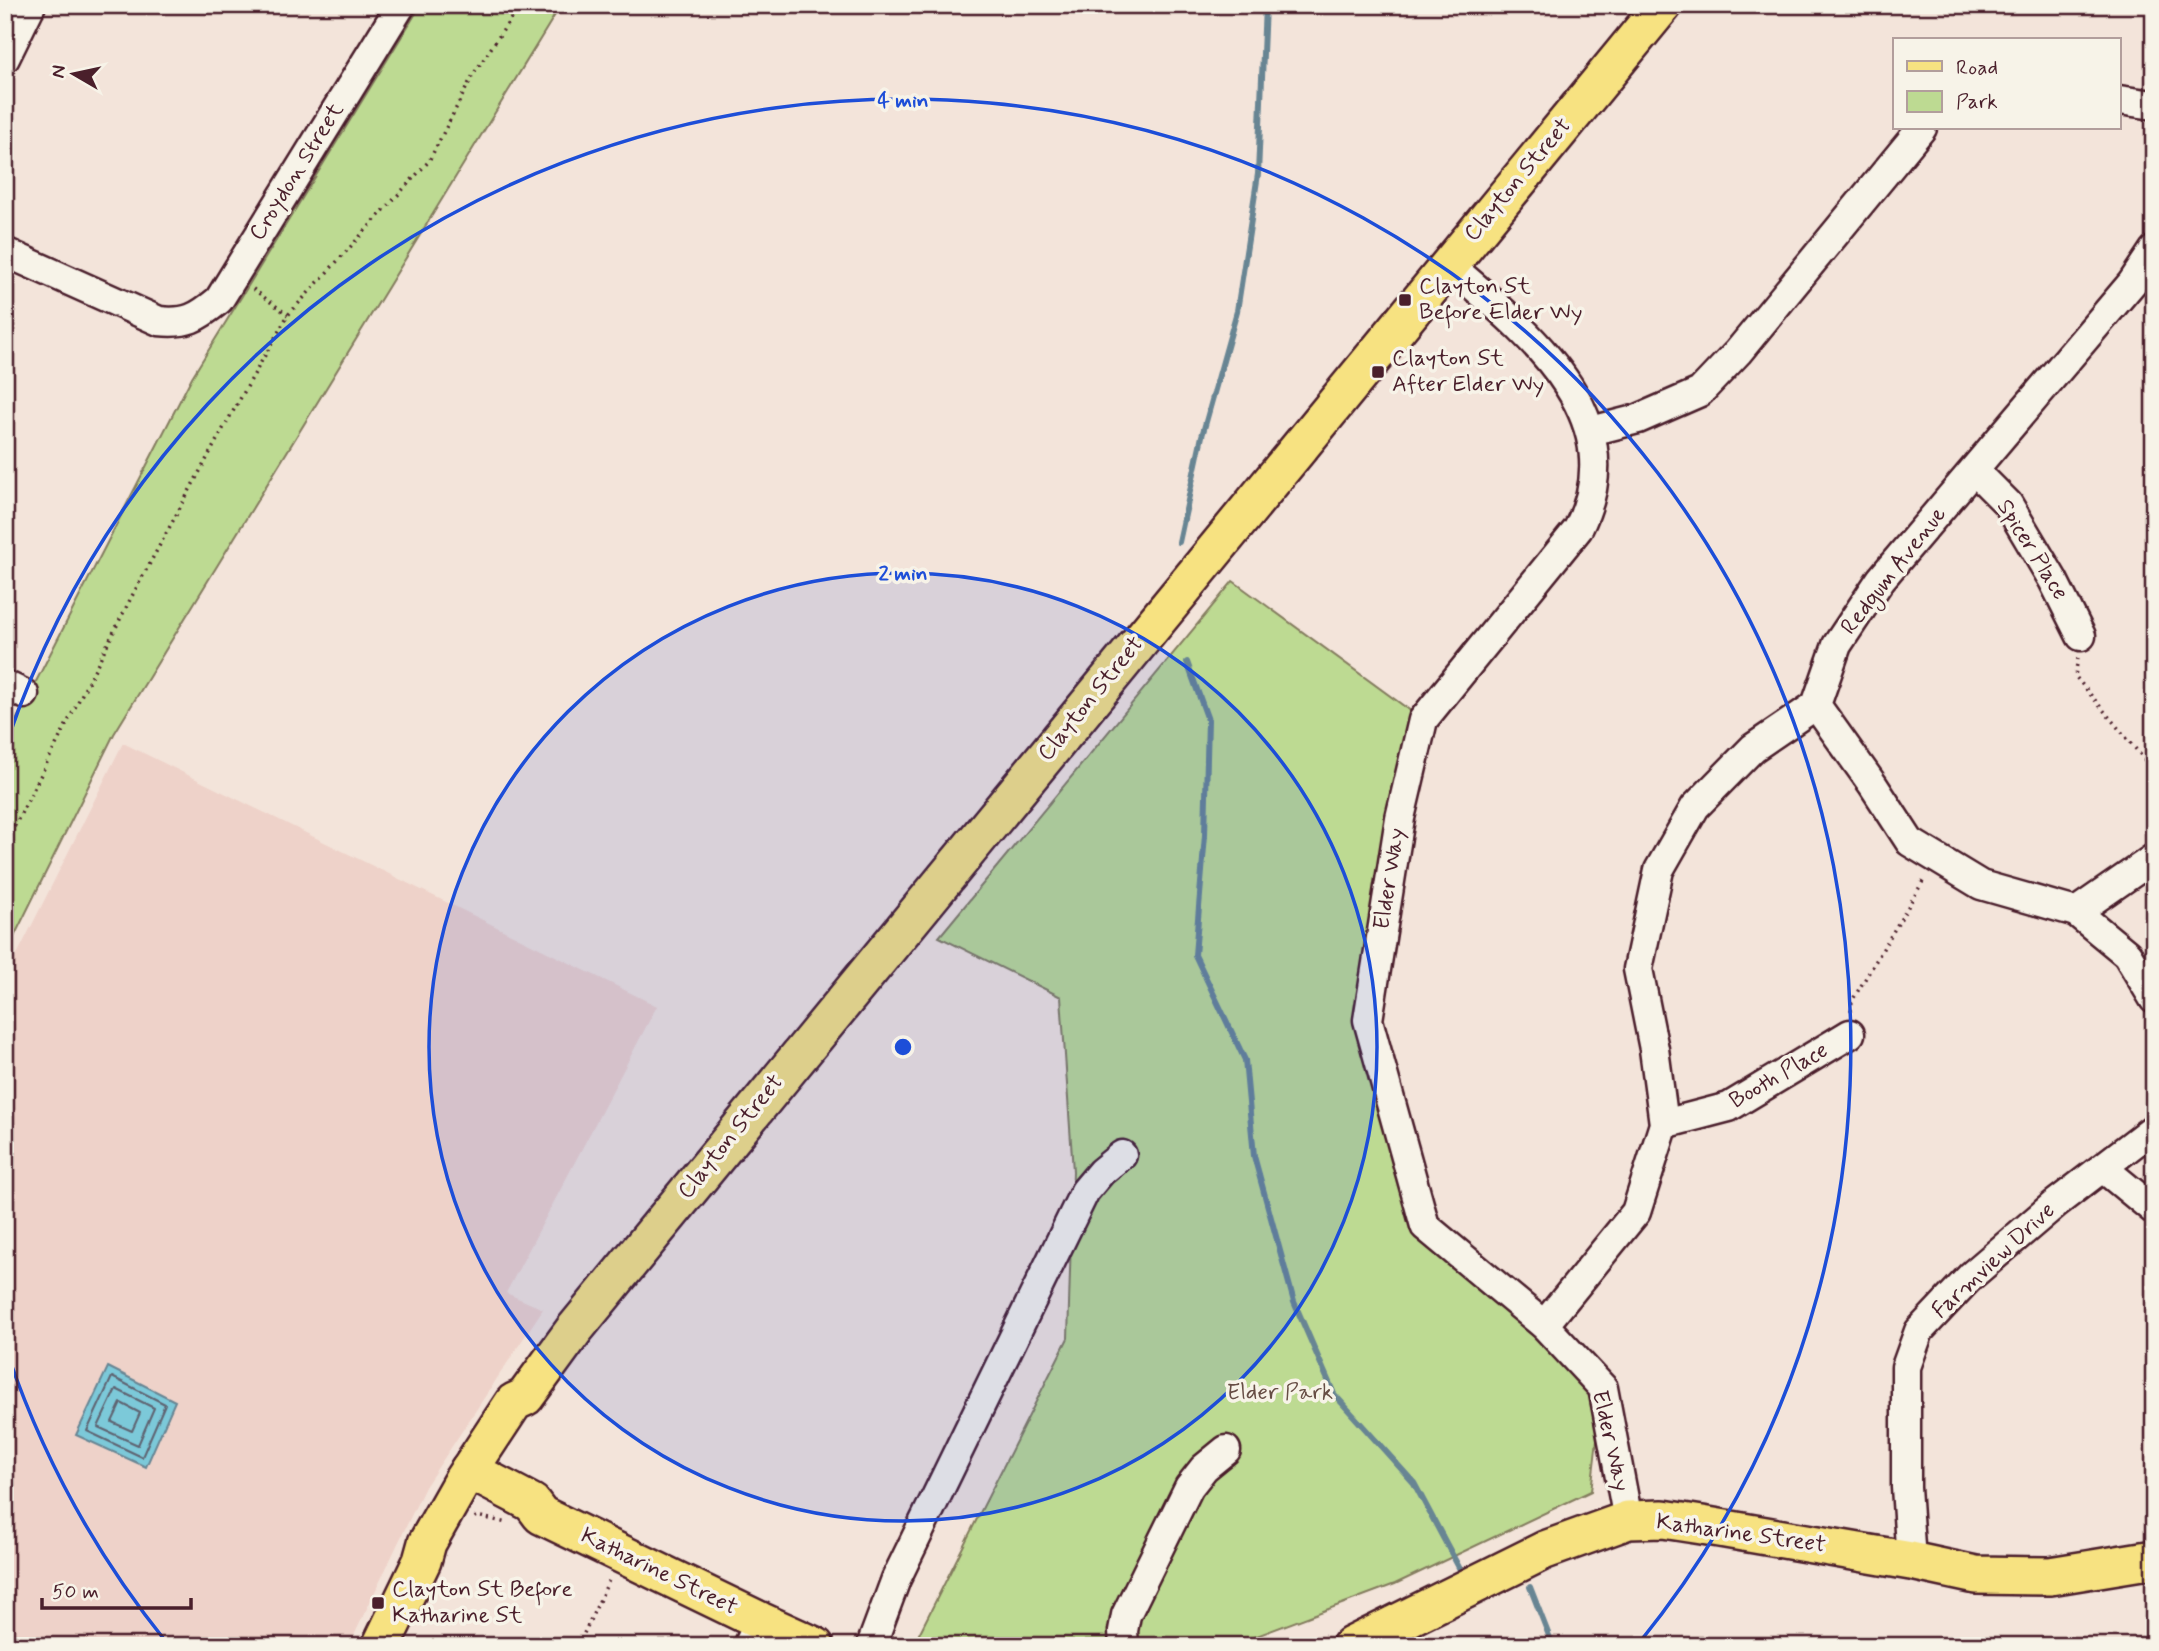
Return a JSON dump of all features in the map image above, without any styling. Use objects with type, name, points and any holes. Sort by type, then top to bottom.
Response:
[{"type":"main road","name":"Clayton Street","points":[[381,1646],[422,1561],[427,1542],[472,1478],[514,1402],[525,1397],[573,1331],[1663,5]]},
{"type":"main road","name":"Katharine Street","points":[[472,1478],[531,1503],[526,1519],[622,1554],[754,1634],[815,1646]]},
{"type":"main road","name":"Katharine Street","points":[[1351,1646],[1545,1550],[1628,1520],[1664,1519],[1911,1561],[1976,1575],[2050,1576],[2154,1559]]},
{"type":"street","points":[[5,58],[31,5]]},
{"type":"street","name":"Croydon Street","points":[[5,252],[159,321],[179,323],[200,316],[219,300],[401,5]]},
{"type":"street","points":[[2120,100],[2154,105]]},
{"type":"street","points":[[1591,431],[1638,419],[1700,392],[1738,352],[1920,130]]},
{"type":"street","name":"Redgum Avenue","points":[[1816,705],[1837,645],[1881,579],[2132,283],[2154,250]]},
{"type":"street","name":"Elder Way","points":[[1449,265],[1538,344],[1574,396],[1591,431],[1596,462],[1590,508],[1578,529],[1423,720],[1400,818],[1368,1020],[1425,1226],[1544,1325],[1603,1388],[1628,1520]]},
{"type":"street","name":"Spicer Place","points":[[1974,470],[2008,504],[2053,580],[2081,636]]},
{"type":"street","points":[[1544,1325],[1636,1212],[1664,1124],[1654,1049],[1638,969],[1659,870],[1695,807],[1753,748],[1816,705],[1910,842],[1981,885],[2076,912],[2127,954],[2154,999]]},
{"type":"street","points":[[2076,912],[2154,858]]},
{"type":"street","name":"Booth Place","points":[[1664,1124],[1729,1107],[1850,1034]]},
{"type":"street","name":"Farmview Drive","points":[[1911,1561],[1906,1487],[1906,1367],[1919,1331],[1971,1276],[2055,1204],[2154,1128]]},
{"type":"street","points":[[871,1646],[896,1579],[1085,1191],[1101,1172],[1122,1155]]},
{"type":"street","points":[[2102,1168],[2154,1210]]},
{"type":"street","points":[[1124,1646],[1126,1615],[1189,1487],[1204,1468],[1226,1450]]},
{"type":"path","points":[[5,845],[132,596],[288,315],[429,161],[473,75],[520,5]]},
{"type":"path","points":[[234,275],[288,315]]},
{"type":"path","points":[[2081,636],[2076,676],[2154,771]]},
{"type":"path","points":[[1850,1034],[1852,1001],[1937,858]]},
{"type":"path","points":[[470,1523],[477,1516],[526,1519]]},
{"type":"path","points":[[578,1646],[622,1554]]},
{"type":"shaded area","points":[[123,743],[657,1006],[506,1293],[543,1309],[425,1487],[349,1646],[5,1646],[5,979]]},
{"type":"green space","points":[[421,5],[561,5],[114,734],[5,955],[5,742],[192,377]]},
{"type":"green space","name":"Elder Park","points":[[1233,581],[1423,720],[1368,1020],[1425,1226],[1603,1388],[1591,1491],[1395,1584],[1230,1646],[913,1646],[1068,1338],[1073,1171],[1061,997],[939,937]]},
{"type":"water","points":[[108,1367],[175,1401],[146,1467],[76,1435]]},
{"type":"waterway","points":[[1179,542],[1202,436],[1237,311],[1258,174],[1265,5]]},
{"type":"waterway","points":[[1187,662],[1208,720],[1205,835],[1195,955],[1245,1060],[1254,1156],[1294,1302],[1334,1394],[1414,1483],[1463,1575]]},
{"type":"waterway","points":[[1530,1587],[1553,1646]]},
{"type":"place","name":"Clayton St Before Elder Wy","points":[[1405,300]]},
{"type":"place","name":"Clayton St After Elder Wy","points":[[1378,372]]},
{"type":"place","name":"Clayton St Before Katharine St","points":[[378,1603]]}]
